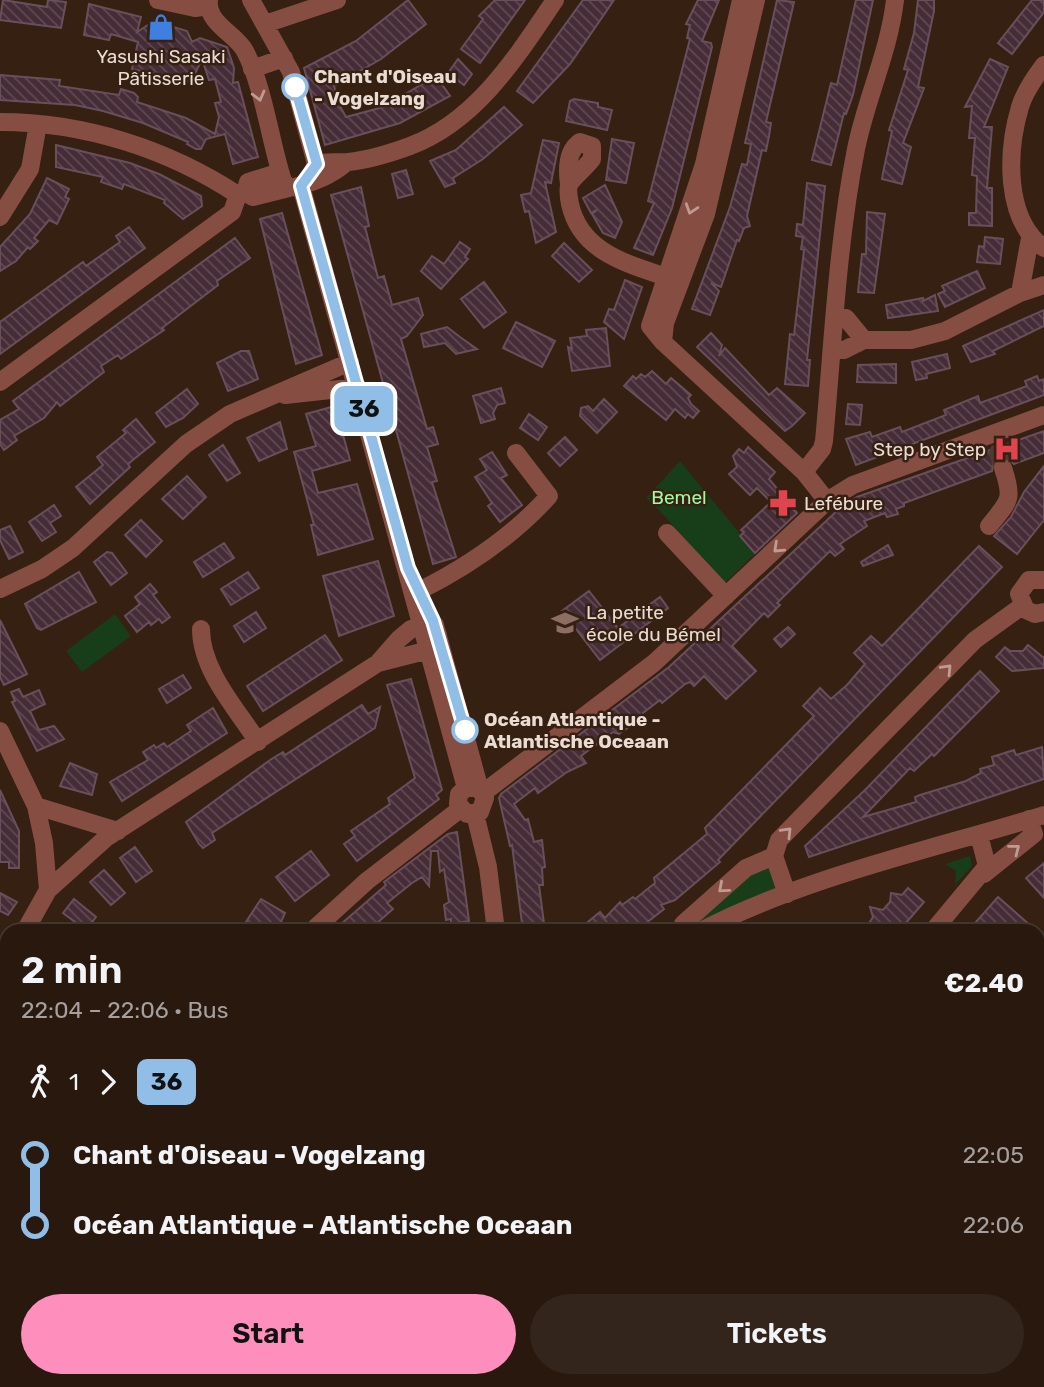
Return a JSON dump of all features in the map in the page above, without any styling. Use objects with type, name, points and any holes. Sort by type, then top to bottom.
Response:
[{"type":"street","points":[[158,0],[195,8],[209,3],[217,22],[243,47],[252,69],[283,181],[295,187],[358,387],[408,568],[419,591],[430,637],[477,790],[485,803],[467,812],[368,880],[320,924]]},
{"type":"street","points":[[251,0],[291,72],[317,164]]},
{"type":"street","points":[[263,21],[271,23],[337,0]]},
{"type":"street","points":[[295,187],[317,164],[347,163],[412,145],[443,130],[470,110],[496,81],[555,0]]},
{"type":"street","points":[[741,0],[706,214],[674,280],[663,342],[804,472],[827,501]]},
{"type":"street","points":[[722,117],[756,0]]},
{"type":"street","points":[[804,472],[822,449],[824,441],[845,209],[857,145],[892,25],[895,0]]},
{"type":"street","points":[[252,69],[284,58]]},
{"type":"street","points":[[1020,293],[1037,243],[1014,194],[1013,154],[1020,106],[1044,65]]},
{"type":"street","points":[[0,122],[82,130],[126,141],[253,197],[295,187],[335,172],[347,163]]},
{"type":"street","points":[[0,217],[30,169],[38,124]]},
{"type":"street","points":[[0,382],[232,212],[248,182],[280,172]]},
{"type":"street","points":[[569,184],[573,215],[593,244],[611,257],[674,280]]},
{"type":"street","points":[[833,350],[844,350],[864,340],[911,340],[945,331],[1020,293],[1044,285]]},
{"type":"street","points":[[836,317],[846,318],[864,340]]},
{"type":"street","points":[[0,589],[41,569],[74,548],[186,444],[230,414],[350,362]]},
{"type":"street","points":[[274,396],[358,387]]},
{"type":"street","points":[[495,924],[488,867],[459,794],[477,790],[508,774],[654,663],[827,501],[853,485],[1044,415]]},
{"type":"street","points":[[419,591],[491,550],[523,525],[549,496],[516,453]]},
{"type":"street","points":[[989,526],[1010,499],[1006,467],[1017,489]]},
{"type":"street","points":[[667,533],[726,596]]},
{"type":"street","points":[[408,568],[407,577],[474,762],[477,790]]},
{"type":"street","points":[[1044,579],[1034,578],[1024,584],[1019,594],[1022,606],[1030,612],[1044,612]]},
{"type":"street","points":[[787,894],[774,856],[779,840],[965,650],[1022,606]]},
{"type":"street","points":[[201,629],[201,648],[211,670],[258,742]]},
{"type":"street","points":[[378,663],[411,629],[430,637]]},
{"type":"street","points":[[29,924],[48,890],[118,831],[378,663],[430,637]]},
{"type":"street","points":[[0,731],[36,806],[44,843],[48,890]]},
{"type":"street","points":[[474,762],[508,774]]},
{"type":"street","points":[[36,806],[118,831]]},
{"type":"street","points":[[715,924],[787,894],[1037,817],[1034,834],[984,874],[939,924]]},
{"type":"street","points":[[979,835],[987,866],[984,874]]},
{"type":"street","points":[[683,924],[746,868],[774,856]]},
{"type":"green space","name":"Bemel","points":[[680,461],[756,553],[725,583],[646,498]]},
{"type":"green space","points":[[115,614],[131,636],[82,672],[66,651]]},
{"type":"green space","points":[[970,856],[972,866],[955,885],[956,871],[945,864]]},
{"type":"green space","points":[[771,861],[781,889],[703,924],[696,924],[759,862]]},
{"type":"building","points":[[3,0],[47,7],[48,0],[66,2],[61,28],[0,20]]},
{"type":"building","points":[[408,0],[426,24],[381,59],[334,86],[341,108],[346,117],[391,105],[390,103],[436,76],[450,96],[400,123],[325,145],[304,68],[356,41]]},
{"type":"building","points":[[495,0],[525,0],[480,63],[461,49],[483,19],[479,16]]},
{"type":"building","points":[[583,0],[614,0],[570,64],[533,103],[517,91]]},
{"type":"building","points":[[698,0],[719,0],[702,41],[711,43],[712,47],[672,208],[653,255],[634,248],[654,203],[648,201],[690,39],[687,38],[690,25],[686,24]]},
{"type":"building","points":[[777,0],[794,2],[766,122],[771,123],[766,151],[762,150],[747,216],[750,226],[744,228],[739,241],[737,240],[721,287],[711,283],[719,291],[710,315],[692,309],[730,207],[742,164],[747,165],[751,144],[745,143]]},
{"type":"building","points":[[856,0],[873,0],[853,95],[846,114],[844,113],[831,165],[812,160],[831,83],[837,85]]},
{"type":"building","points":[[918,0],[934,0],[934,11],[918,87],[924,88],[903,143],[911,147],[902,184],[882,179],[892,131],[889,130],[908,70],[904,69],[914,33]]},
{"type":"building","points":[[1032,0],[1044,0],[1044,12],[1012,54],[998,43]]},
{"type":"building","points":[[89,4],[141,17],[137,32],[154,21],[187,31],[192,42],[200,38],[227,47],[234,68],[233,83],[238,82],[258,157],[233,164],[225,134],[206,139],[201,149],[196,149],[187,144],[188,142],[143,123],[103,111],[75,105],[0,100],[0,75],[60,80],[59,86],[119,95],[121,89],[134,93],[138,97],[137,102],[186,118],[215,134],[219,117],[215,103],[221,102],[215,79],[209,80],[202,59],[191,82],[132,69],[138,42],[111,34],[109,40],[84,35]]},
{"type":"building","points":[[458,59],[472,74],[464,85],[448,73]]},
{"type":"building","points":[[990,59],[1008,67],[984,127],[992,127],[987,188],[992,188],[992,226],[969,225],[969,213],[976,213],[977,176],[972,175],[975,138],[969,138],[972,106],[965,107]]},
{"type":"building","points":[[574,99],[598,103],[598,107],[612,110],[607,130],[566,121],[570,101]]},
{"type":"building","points":[[504,107],[522,125],[483,159],[453,178],[455,183],[445,187],[430,161],[456,150]]},
{"type":"building","points":[[612,139],[634,143],[626,183],[606,180]]},
{"type":"building","points":[[543,140],[559,143],[551,183],[545,182],[556,232],[536,243],[529,211],[525,212],[521,195],[531,193]]},
{"type":"building","points":[[56,145],[130,163],[159,174],[201,196],[202,206],[183,219],[164,203],[165,200],[124,184],[122,189],[101,182],[103,177],[56,167]]},
{"type":"building","points":[[406,170],[413,194],[398,198],[392,174]]},
{"type":"building","points":[[47,178],[69,189],[65,197],[69,199],[57,224],[49,220],[34,238],[38,241],[0,271],[0,247],[30,214]]},
{"type":"building","points":[[807,183],[825,186],[807,360],[810,360],[808,386],[785,384],[804,250],[801,249],[803,237],[796,236],[797,224],[803,225]]},
{"type":"building","points":[[605,185],[622,222],[615,238],[603,233],[592,214],[597,210],[591,213],[583,198]]},
{"type":"building","points":[[361,187],[369,226],[365,227],[378,278],[384,276],[392,305],[418,298],[423,315],[407,336],[401,339],[427,429],[433,427],[438,444],[427,447],[437,481],[432,482],[456,557],[433,564],[331,195]]},
{"type":"building","points":[[867,212],[885,214],[874,293],[858,292],[862,254],[866,254]]},
{"type":"building","points":[[282,213],[322,355],[296,364],[260,219]]},
{"type":"building","points":[[129,227],[145,248],[0,354],[0,322],[83,262],[86,266],[120,242],[116,236]]},
{"type":"building","points":[[985,237],[1003,239],[1000,264],[977,262],[979,246],[984,247]]},
{"type":"building","points":[[235,238],[250,258],[217,281],[218,285],[162,328],[164,330],[121,359],[118,355],[101,366],[104,372],[60,406],[57,402],[44,418],[14,436],[17,440],[4,450],[0,444],[0,420],[19,409],[13,401]]},
{"type":"building","points":[[460,242],[470,249],[465,257],[468,259],[441,289],[421,271],[432,256],[444,264]]},
{"type":"building","points":[[564,243],[592,270],[579,282],[552,256]]},
{"type":"building","points":[[977,271],[985,288],[945,307],[938,294],[945,291],[942,286]]},
{"type":"building","points":[[625,280],[642,287],[624,339],[604,322],[609,309],[614,310]]},
{"type":"building","points":[[484,282],[506,312],[484,328],[461,299]]},
{"type":"building","points":[[935,295],[938,311],[888,318],[886,305],[923,298],[923,301]]},
{"type":"building","points":[[1044,310],[1044,326],[993,351],[995,354],[971,362],[963,346]]},
{"type":"building","points":[[516,322],[555,341],[542,367],[503,348]]},
{"type":"building","points":[[447,327],[477,349],[456,354],[445,343],[424,347],[421,334]]},
{"type":"building","points":[[606,328],[610,366],[572,371],[568,347],[572,349],[570,338],[587,336],[586,330]]},
{"type":"building","points":[[711,333],[722,345],[719,356],[725,348],[769,395],[777,388],[805,413],[785,431],[697,347]]},
{"type":"building","points":[[241,351],[249,351],[258,379],[228,391],[217,363]]},
{"type":"building","points":[[947,354],[950,368],[926,374],[927,378],[916,380],[912,362]]},
{"type":"building","points":[[896,364],[896,383],[857,382],[858,365]]},
{"type":"building","points":[[652,371],[666,384],[671,378],[691,395],[688,398],[691,404],[699,411],[693,418],[688,414],[685,418],[675,409],[666,420],[624,386],[633,376],[636,379],[641,374],[645,377]]},
{"type":"building","points":[[1037,376],[1039,381],[1044,379],[1044,395],[856,465],[846,439],[870,432],[872,437],[900,427],[902,432],[946,415],[944,410],[978,396],[980,403],[1027,386],[1025,381]]},
{"type":"building","points":[[501,388],[505,403],[497,405],[493,413],[495,419],[481,423],[473,396]]},
{"type":"building","points":[[187,389],[198,404],[183,418],[166,427],[156,413]]},
{"type":"building","points":[[604,399],[617,412],[597,433],[580,416],[581,408],[588,406],[593,411]]},
{"type":"building","points":[[848,404],[862,405],[860,425],[846,424]]},
{"type":"building","points":[[335,406],[350,460],[312,471],[318,493],[357,484],[373,539],[318,555],[311,525],[314,525],[294,452],[316,446],[306,414]]},
{"type":"building","points":[[529,414],[547,427],[538,440],[520,428]]},
{"type":"building","points":[[136,419],[155,442],[128,464],[130,467],[90,504],[76,487],[103,465],[97,457],[126,433],[123,430]]},
{"type":"building","points":[[280,422],[287,449],[259,461],[247,438]]},
{"type":"building","points":[[1044,431],[1044,453],[1014,464],[1006,457],[999,457],[994,461],[992,471],[904,503],[904,506],[896,509],[898,514],[887,517],[885,513],[864,521],[867,526],[840,544],[844,549],[835,556],[830,551],[777,603],[780,605],[768,617],[764,613],[732,646],[756,671],[726,699],[704,676],[694,686],[690,682],[685,684],[662,703],[660,700],[619,734],[613,732],[581,756],[586,763],[567,772],[538,793],[535,788],[514,804],[525,820],[528,819],[534,842],[542,840],[545,867],[542,868],[543,885],[539,885],[544,924],[522,924],[512,845],[510,846],[499,798],[501,794],[669,667],[839,509],[857,497]]},
{"type":"building","points":[[565,437],[577,450],[560,466],[548,453]]},
{"type":"building","points":[[223,445],[240,473],[227,481],[209,455]]},
{"type":"building","points":[[748,447],[775,472],[769,479],[797,513],[755,553],[740,536],[744,532],[741,530],[771,502],[757,488],[750,495],[729,474],[737,467],[733,456],[739,449],[744,453]]},
{"type":"building","points":[[492,452],[507,475],[501,478],[522,505],[500,522],[488,506],[492,503],[475,477],[487,470],[480,459]]},
{"type":"building","points":[[1044,466],[1044,520],[1017,554],[994,536],[1011,517],[1024,492]]},
{"type":"building","points":[[187,476],[206,497],[183,519],[162,499]]},
{"type":"building","points":[[54,505],[61,516],[50,523],[56,532],[42,541],[29,522]]},
{"type":"building","points":[[141,520],[162,541],[146,557],[125,535]]},
{"type":"building","points":[[10,526],[23,552],[9,559],[0,540],[0,530]]},
{"type":"building","points":[[224,543],[234,558],[203,577],[194,562]]},
{"type":"building","points":[[888,545],[893,555],[863,566],[861,562]]},
{"type":"building","points":[[979,546],[1002,567],[718,860],[720,862],[675,900],[661,905],[664,909],[645,924],[585,924],[600,912],[605,918],[620,902],[622,905],[633,897],[635,899],[655,883],[654,878],[707,834],[705,828],[814,716],[803,706],[820,688],[831,699],[865,664],[854,653],[871,636],[882,646]]},
{"type":"building","points":[[107,552],[112,553],[127,573],[111,585],[94,562]]},
{"type":"building","points":[[378,561],[394,616],[339,636],[323,576]]},
{"type":"building","points":[[79,572],[96,602],[41,630],[37,628],[25,604]]},
{"type":"building","points":[[248,572],[259,588],[231,605],[221,589]]},
{"type":"building","points":[[150,584],[157,592],[153,595],[170,617],[162,623],[159,619],[151,625],[149,622],[137,632],[125,616],[140,604],[135,597]]},
{"type":"building","points":[[589,591],[618,628],[660,597],[668,608],[600,660],[562,611]]},
{"type":"building","points":[[256,612],[266,628],[244,642],[234,626]]},
{"type":"building","points":[[0,620],[27,674],[4,685],[0,677]]},
{"type":"building","points":[[788,627],[795,634],[781,647],[774,639]]},
{"type":"building","points":[[325,635],[342,660],[263,711],[247,686]]},
{"type":"building","points":[[1028,645],[1044,658],[1044,668],[1012,671],[996,657],[1005,647],[1010,651],[1023,651]]},
{"type":"building","points":[[980,671],[999,691],[934,756],[932,754],[914,771],[910,768],[863,817],[916,802],[915,797],[966,781],[981,773],[980,769],[994,765],[992,757],[1014,750],[1016,755],[1042,747],[1044,779],[809,857],[805,846],[865,790]]},
{"type":"building","points":[[183,675],[191,688],[167,703],[159,689]]},
{"type":"building","points":[[411,679],[442,790],[436,795],[439,799],[357,861],[344,844],[355,836],[351,831],[390,804],[388,798],[415,778],[387,685]]},
{"type":"building","points":[[19,689],[23,697],[39,690],[45,704],[30,711],[39,730],[54,726],[64,739],[37,751],[12,702],[15,701],[11,692]]},
{"type":"building","points":[[362,705],[368,714],[380,707],[375,728],[212,833],[215,840],[203,848],[199,844],[186,822],[270,760],[283,752],[285,755]]},
{"type":"building","points":[[213,708],[227,733],[122,801],[110,782],[148,760],[143,752],[154,745],[156,748],[164,743],[167,747],[191,731],[187,725]]},
{"type":"building","points":[[70,763],[97,774],[92,795],[60,786]]},
{"type":"building","points":[[0,790],[19,831],[19,868],[9,868],[9,862],[0,862]]},
{"type":"building","points":[[457,832],[469,921],[451,924],[451,919],[446,920],[444,905],[449,902],[444,869],[440,872],[438,851],[431,851],[429,886],[422,877],[412,883],[387,903],[393,909],[376,924],[341,924],[386,885],[384,882],[448,834]]},
{"type":"building","points":[[135,847],[152,871],[136,882],[120,858]]},
{"type":"building","points":[[311,851],[329,875],[295,901],[276,877]]},
{"type":"building","points":[[1044,863],[1044,898],[1026,878]]},
{"type":"building","points":[[104,870],[125,893],[111,905],[90,882]]},
{"type":"building","points":[[908,888],[924,902],[905,924],[868,924],[873,917],[870,907],[883,910],[890,902],[891,893],[902,895]]},
{"type":"building","points":[[0,893],[17,902],[8,915],[0,911]]},
{"type":"building","points":[[998,897],[1029,924],[974,924]]},
{"type":"building","points":[[74,899],[96,917],[91,924],[78,924],[63,913]]},
{"type":"building","points":[[261,899],[285,913],[280,924],[245,924]]},
{"type":"tunnel","points":[[1000,449],[998,453],[1003,468]]},
{"type":"bus line","name":"36","points":[[295,87],[317,164],[301,186],[408,568],[433,621],[465,730]]},
{"type":"place","name":"Yasushi Sasaki Pâtisserie","points":[[161,27]]},
{"type":"place","name":"Chant d'Oiseau - Vogelzang","points":[[295,87]]},
{"type":"place","name":"Step by Step","points":[[1007,449]]},
{"type":"place","name":"Lefébure","points":[[783,503]]},
{"type":"place","name":"La petite école du Bémel","points":[[565,623]]},
{"type":"place","name":"Océan Atlantique - Atlantische Oceaan","points":[[465,730]]}]
